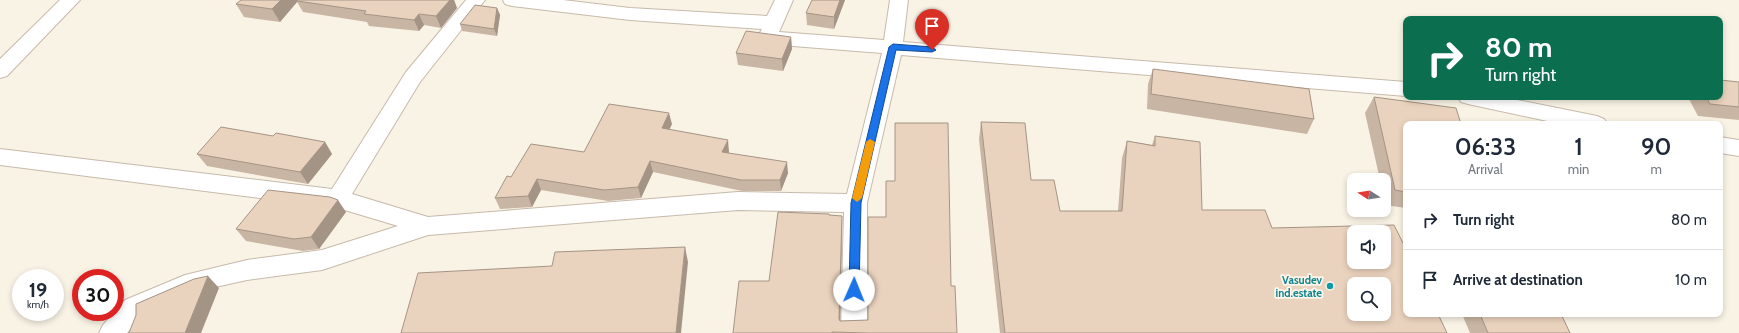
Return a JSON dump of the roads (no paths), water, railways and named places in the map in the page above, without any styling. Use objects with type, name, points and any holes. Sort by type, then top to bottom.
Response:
[{"type":"street","points":[[0,71],[71,0]]},
{"type":"street","points":[[338,199],[413,77],[476,0]]},
{"type":"street","points":[[512,0],[630,14],[774,22]]},
{"type":"street","points":[[784,0],[767,38],[1403,89]]},
{"type":"street","points":[[854,333],[856,203],[893,47],[899,0]]},
{"type":"street","points":[[1482,100],[1583,121]]},
{"type":"street","points":[[1723,146],[1739,148]]},
{"type":"street","points":[[0,157],[338,199],[428,226]]},
{"type":"street","points":[[112,333],[134,307],[194,282],[247,270],[322,260],[428,226],[738,200],[856,203]]},
{"type":"place","name":"Vasudev ind.estate","points":[[1330,286]]}]
